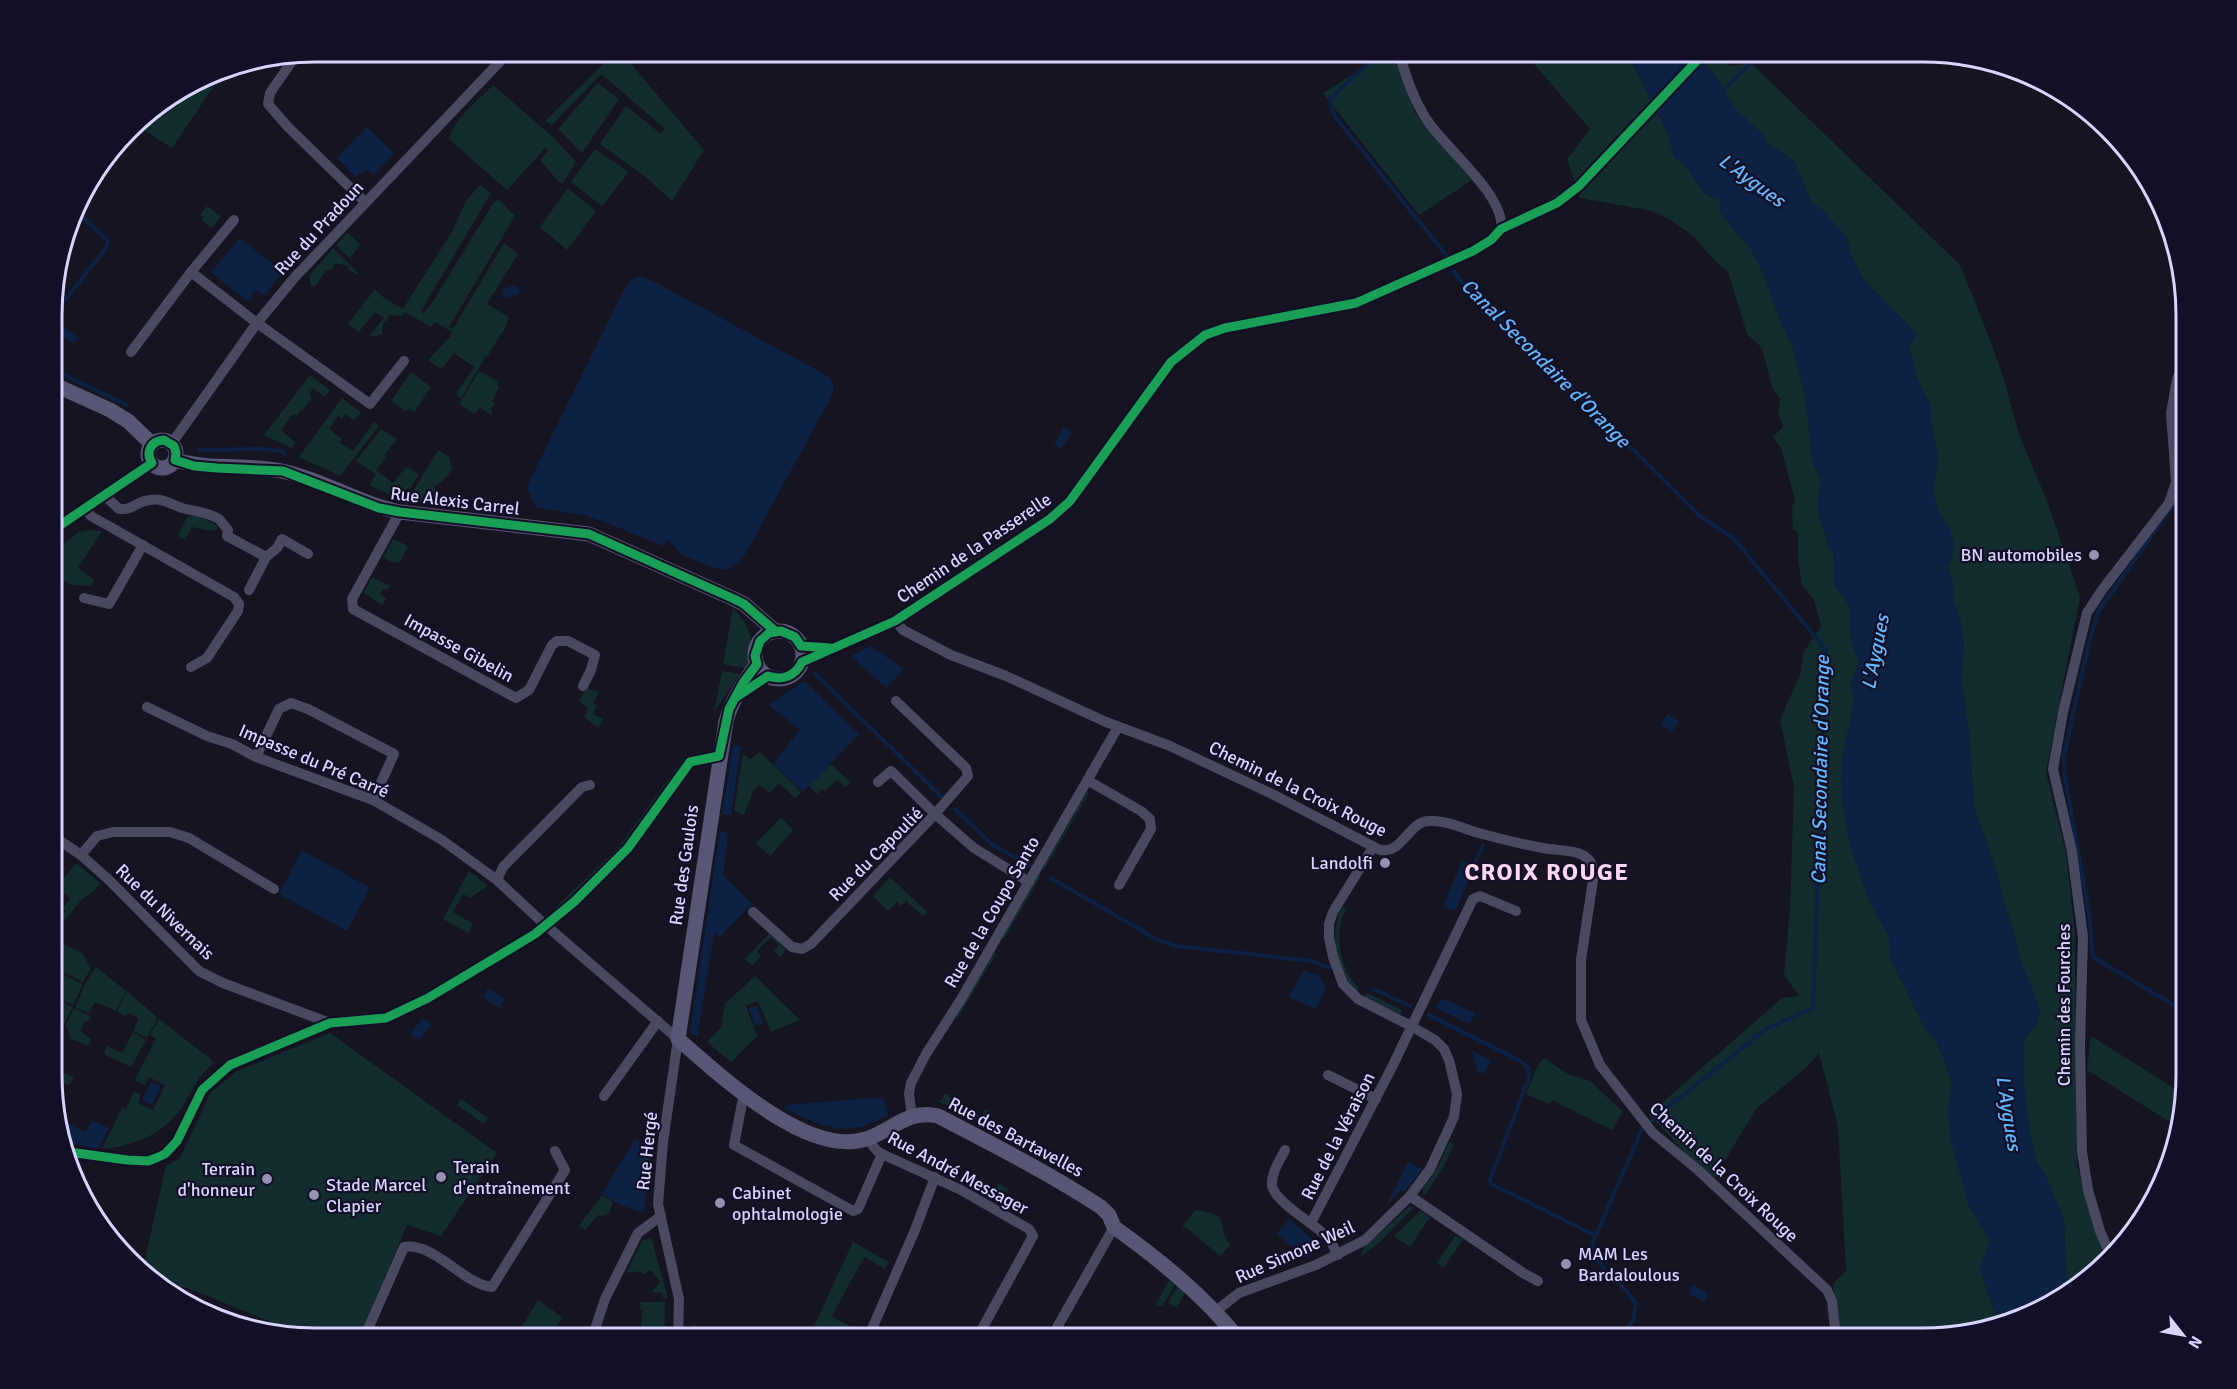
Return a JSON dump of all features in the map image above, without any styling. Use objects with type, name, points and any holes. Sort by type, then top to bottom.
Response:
[{"type":"street","name":"Rue du Pradoun","points":[[172,443],[257,323],[295,277],[499,62]]},
{"type":"street","points":[[1402,62],[1413,95],[1427,121],[1489,193],[1501,213],[1501,229]]},
{"type":"street","points":[[291,63],[270,93],[268,104],[288,127],[365,202]]},
{"type":"street","name":"Chemin de la Passerelle","points":[[735,698],[768,676],[776,679],[784,678],[798,669],[802,662],[895,621],[1050,519],[1070,501],[1171,362],[1205,335],[1225,328],[1356,303],[1473,250],[1491,240],[1501,229],[1527,218],[1565,196]]},
{"type":"street","points":[[131,352],[191,272],[234,220]]},
{"type":"street","points":[[191,272],[257,323],[370,404],[404,361]]},
{"type":"street","name":"Chemin des Fourches","points":[[2107,1247],[2088,1190],[2082,1152],[2080,1045],[2083,937],[2072,852],[2053,770],[2063,712],[2087,613],[2169,503],[2176,482],[2171,413],[2176,385]]},
{"type":"street","points":[[62,388],[110,410],[128,421],[153,444]]},
{"type":"street","points":[[62,524],[152,464],[148,456],[153,444],[164,440],[172,443],[176,453],[175,460]]},
{"type":"street","name":"Rue Alexis Carrel","points":[[152,464],[164,468],[175,460],[194,466],[283,471],[372,505],[400,512],[589,534],[722,592],[744,604],[775,631]]},
{"type":"street","points":[[105,496],[119,509],[129,510],[143,501],[153,499],[165,500],[182,508],[200,511],[220,520],[228,530],[227,536],[266,557]]},
{"type":"street","points":[[85,509],[91,516],[234,597],[239,604],[238,611],[207,658],[191,667]]},
{"type":"street","name":"Impasse Gibelin","points":[[400,512],[352,599],[353,609],[516,698],[529,690],[552,645],[557,641],[568,641],[595,655],[583,686]]},
{"type":"street","points":[[249,590],[266,557],[277,548],[282,539],[308,554]]},
{"type":"street","points":[[84,598],[109,604],[143,546]]},
{"type":"street","points":[[750,610],[760,641],[755,656],[757,664],[768,676]]},
{"type":"street","name":"Chemin de la Croix Rouge","points":[[895,621],[903,630],[951,655],[1006,676],[1118,727],[1170,746],[1240,778],[1372,847],[1385,851],[1390,850],[1398,846],[1418,825],[1428,820],[1523,844],[1577,852],[1591,861],[1593,880],[1581,960],[1581,1020],[1600,1065],[1653,1132],[1698,1170],[1827,1290],[1832,1301],[1835,1328]]},
{"type":"street","points":[[760,641],[775,631]]},
{"type":"street","name":"Chemin de la Passerelle","points":[[775,631],[791,634],[801,646],[835,648]]},
{"type":"street","points":[[801,646],[802,662]]},
{"type":"street","points":[[735,698],[757,664]]},
{"type":"street","name":"Rue des Gaulois","points":[[678,1039],[720,756],[726,721],[735,698]]},
{"type":"street","points":[[878,782],[891,771],[935,814],[968,776],[968,772],[896,701]]},
{"type":"street","points":[[256,757],[279,709],[291,703],[308,709],[394,754],[373,800]]},
{"type":"street","name":"Impasse du Pré Carré","points":[[147,707],[207,736],[232,744],[256,757],[373,800],[441,840],[497,880],[546,925]]},
{"type":"street","name":"Rue de la Coupo Santo","points":[[912,1116],[909,1095],[911,1083],[1118,727]]},
{"type":"street","points":[[74,1153],[102,1158],[148,1161],[165,1154],[177,1141],[202,1090],[230,1065],[330,1023],[386,1018],[428,998],[546,925],[600,877],[628,848],[690,762],[720,756]]},
{"type":"street","points":[[1087,780],[1141,811],[1150,819],[1151,829],[1119,885]]},
{"type":"street","points":[[497,880],[503,867],[582,787],[590,785]]},
{"type":"street","name":"Rue du Capoulié","points":[[753,912],[792,947],[802,949],[811,944],[935,814],[974,848],[1029,882]]},
{"type":"street","points":[[81,855],[97,836],[113,832],[170,832],[189,838],[274,889]]},
{"type":"street","name":"Rue du Nivernais","points":[[62,842],[81,855],[131,901],[199,971],[222,983],[330,1023]]},
{"type":"street","name":"Rue Simone Weil","points":[[1216,1311],[1239,1293],[1338,1255],[1365,1240],[1410,1197],[1430,1169],[1454,1117],[1456,1094],[1449,1060],[1444,1049],[1435,1040],[1353,995],[1342,984],[1333,957],[1329,924],[1333,912],[1372,847]]},
{"type":"street","name":"Rue de la Véraison","points":[[1338,1255],[1329,1239],[1311,1223],[1450,951],[1473,899],[1480,896],[1516,911]]},
{"type":"street","name":"Rue des Bartavelles","points":[[546,925],[678,1039],[770,1113],[814,1136],[844,1141],[867,1138],[912,1116],[920,1114],[938,1116],[1011,1153],[1101,1207],[1109,1215],[1114,1227],[1187,1283],[1230,1328]]},
{"type":"street","points":[[604,1096],[658,1021]]},
{"type":"street","name":"Rue Hergé","points":[[678,1039],[657,1204],[679,1299],[678,1328]]},
{"type":"street","points":[[1328,1075],[1376,1099]]},
{"type":"street","points":[[744,1093],[734,1145],[853,1211],[858,1209],[882,1154]]},
{"type":"street","name":"Rue André Messager","points":[[867,1138],[882,1154],[935,1177],[1029,1229],[1033,1236],[982,1328]]},
{"type":"street","points":[[1285,1150],[1274,1173],[1273,1189],[1311,1223]]},
{"type":"street","points":[[368,1328],[404,1247],[413,1246],[438,1257],[483,1286],[492,1287],[565,1170],[555,1151]]},
{"type":"street","points":[[872,1328],[915,1230],[935,1177]]},
{"type":"street","points":[[1410,1197],[1523,1274],[1538,1281]]},
{"type":"street","points":[[595,1328],[605,1299],[638,1233],[661,1216]]},
{"type":"street","points":[[1058,1328],[1114,1227]]},
{"type":"green space","points":[[606,62],[629,62],[704,150],[672,201],[647,178],[600,144],[626,106],[661,134],[665,129],[605,77],[600,75],[552,125],[545,121]]},
{"type":"green space","points":[[1372,62],[1397,62],[1415,113],[1472,180],[1419,215],[1323,93]]},
{"type":"green space","points":[[1532,62],[1632,62],[1669,136],[1674,157],[1688,168],[1704,193],[1721,201],[1720,211],[1749,245],[1793,347],[1805,395],[1813,463],[1821,479],[1817,507],[1829,548],[1833,552],[1836,589],[1844,596],[1849,606],[1851,641],[1859,662],[1851,683],[1854,694],[1853,708],[1841,764],[1842,800],[1850,845],[1871,904],[1889,937],[1890,957],[1925,1028],[1936,1041],[1952,1083],[1948,1114],[1969,1207],[1990,1240],[1980,1269],[1998,1316],[1972,1323],[1939,1327],[1838,1328],[1833,1284],[1846,1270],[1838,1127],[1819,1053],[1808,1066],[1756,1109],[1712,1182],[1649,1114],[1782,998],[1799,996],[1784,975],[1790,910],[1794,787],[1780,720],[1801,672],[1803,653],[1821,626],[1814,600],[1802,585],[1798,558],[1798,533],[1793,529],[1792,507],[1795,500],[1781,448],[1773,437],[1783,427],[1778,411],[1780,399],[1772,387],[1762,348],[1747,334],[1728,272],[1693,236],[1671,220],[1653,211],[1580,198],[1567,159],[1590,129]]},
{"type":"green space","points":[[1703,62],[1725,62],[1730,66],[1751,63],[1960,265],[2002,373],[2019,434],[2047,501],[2080,597],[2046,772],[2066,853],[2075,935],[2077,1165],[2103,1251],[2068,1281],[2064,1220],[2037,1162],[2030,1134],[2024,1086],[2024,1040],[2037,1023],[2040,1010],[2023,967],[1992,858],[1974,808],[1969,732],[1961,680],[1964,644],[1960,619],[1953,602],[1953,584],[1947,567],[1952,557],[1950,529],[1940,515],[1933,494],[1938,458],[1931,422],[1931,407],[1918,380],[1909,349],[1916,333],[1864,280],[1850,253],[1847,238],[1820,208],[1812,204],[1794,161],[1766,143],[1762,134],[1736,110],[1714,74]]},
{"type":"green space","points":[[217,81],[172,148],[143,129],[174,104]]},
{"type":"green space","points":[[598,83],[619,99],[582,153],[558,129]]},
{"type":"green space","points":[[493,85],[553,137],[576,162],[563,183],[560,183],[540,160],[548,151],[545,148],[507,190],[449,139],[461,117]]},
{"type":"green space","points":[[595,149],[629,172],[602,206],[571,182]]},
{"type":"green space","points":[[480,185],[491,193],[421,311],[424,313],[432,303],[494,202],[499,200],[515,216],[449,327],[453,329],[504,243],[518,254],[487,304],[509,317],[487,357],[481,355],[485,358],[461,398],[456,394],[474,367],[454,353],[443,368],[437,367],[428,360],[452,332],[435,322],[431,327],[405,312],[402,316],[389,315],[383,323],[382,334],[373,337],[370,335],[384,318],[375,312],[359,332],[348,324],[375,289],[384,298],[403,309],[453,230],[466,201]]},
{"type":"green space","points":[[568,188],[596,211],[567,250],[540,227]]},
{"type":"green space","points":[[207,206],[221,216],[212,228],[201,220],[203,217],[200,215]]},
{"type":"green space","points":[[346,234],[349,234],[360,245],[350,258],[336,245]]},
{"type":"green space","points":[[333,248],[358,273],[357,275],[348,269],[349,266],[334,263],[332,270],[326,270],[315,287],[310,285],[310,275]]},
{"type":"green space","points":[[479,371],[498,381],[499,386],[492,402],[496,404],[491,407],[492,415],[479,407],[475,414],[459,404]]},
{"type":"green space","points":[[411,372],[431,387],[414,412],[410,409],[405,411],[391,401]]},
{"type":"green space","points":[[310,375],[330,390],[325,397],[313,388],[309,394],[312,397],[303,410],[297,416],[293,414],[281,430],[296,443],[291,448],[264,435]]},
{"type":"green space","points":[[342,398],[361,413],[354,420],[346,414],[342,419],[338,416],[329,429],[342,439],[340,443],[353,451],[374,422],[379,426],[340,476],[299,457]]},
{"type":"green space","points":[[381,429],[397,439],[376,470],[393,483],[406,467],[419,474],[410,489],[401,489],[398,498],[369,485],[376,474],[356,461]]},
{"type":"green space","points":[[438,450],[449,457],[452,469],[446,478],[434,487],[446,505],[411,502],[411,495]]},
{"type":"green space","points":[[197,515],[218,526],[216,530],[192,527],[185,540],[178,536],[187,517]]},
{"type":"green space","points":[[102,531],[78,568],[94,580],[91,586],[71,585],[62,579],[62,545],[79,532]]},
{"type":"green space","points":[[393,539],[408,546],[400,562],[395,563],[383,558]]},
{"type":"green space","points":[[372,577],[390,586],[388,589],[383,589],[380,594],[386,599],[382,605],[364,593]]},
{"type":"green space","points":[[733,608],[744,622],[750,636],[751,651],[746,668],[723,664]]},
{"type":"green space","points":[[722,671],[740,674],[714,712]]},
{"type":"green space","points":[[586,688],[599,692],[593,703],[597,706],[593,714],[603,719],[598,728],[584,717],[588,710],[587,707],[579,702]]},
{"type":"green space","points":[[760,752],[801,792],[795,798],[779,783],[770,793],[759,785],[754,790],[744,815],[734,811],[743,754],[750,759]]},
{"type":"green space","points":[[684,758],[683,765],[620,851],[557,913],[554,909],[618,848]]},
{"type":"green space","points":[[831,764],[850,782],[845,787],[837,779],[825,791],[822,789],[817,794],[809,786]]},
{"type":"green space","points":[[1087,792],[1089,793],[1044,870],[1042,869]]},
{"type":"green space","points":[[781,818],[793,830],[770,856],[756,843]]},
{"type":"green space","points":[[76,863],[100,883],[95,890],[82,899],[64,921],[62,916],[66,910],[63,908],[71,898],[62,892],[62,881]]},
{"type":"green space","points":[[469,871],[488,886],[470,898],[463,894],[453,912],[473,924],[468,933],[443,919]]},
{"type":"green space","points":[[1039,874],[1041,876],[1004,939],[1002,937]]},
{"type":"green space","points":[[890,877],[927,912],[923,916],[906,901],[901,906],[897,902],[888,911],[873,896]]},
{"type":"green space","points":[[1342,906],[1346,909],[1340,928],[1340,950],[1347,972],[1359,988],[1356,993],[1343,973],[1336,951],[1336,929]]},
{"type":"green space","points":[[770,933],[786,950],[780,957],[774,951],[779,945],[771,937],[757,951],[761,956],[752,965],[745,959]]},
{"type":"green space","points":[[62,943],[82,953],[91,968],[83,982],[62,972]]},
{"type":"green space","points":[[993,952],[996,954],[957,1019],[956,1017]]},
{"type":"green space","points":[[96,967],[126,991],[116,1011],[95,1002],[89,1013],[75,1007],[85,984]]},
{"type":"green space","points":[[62,974],[83,984],[73,1005],[62,1000],[64,983]]},
{"type":"green space","points":[[755,976],[800,1020],[771,1032],[758,1001],[746,1006],[757,1036],[731,1062],[707,1042],[721,1027],[725,1004]]},
{"type":"green space","points":[[127,991],[158,1018],[147,1038],[133,1031],[139,1018],[128,1013],[126,1016],[117,1012]]},
{"type":"green space","points":[[1367,993],[1402,1010],[1400,1015],[1364,998]]},
{"type":"green space","points":[[62,1002],[73,1007],[62,1026]]},
{"type":"green space","points":[[74,1008],[91,1016],[88,1022],[85,1021],[80,1031],[91,1039],[88,1046],[70,1038],[68,1028],[65,1026]]},
{"type":"green space","points":[[159,1019],[211,1059],[213,1064],[199,1078],[176,1116],[158,1131],[125,1145],[102,1149],[122,1108],[126,1109],[134,1092],[141,1094],[138,1103],[153,1110],[165,1085],[149,1077],[145,1085],[135,1080],[156,1039],[150,1035]]},
{"type":"green space","points":[[133,1032],[146,1040],[131,1067],[104,1054],[107,1046],[122,1053]]},
{"type":"green space","name":"Stade Marcel Clapier","points":[[330,1033],[497,1153],[441,1236],[407,1225],[363,1328],[315,1328],[277,1324],[173,1284],[144,1261],[166,1166],[180,1158],[211,1092],[237,1071]]},
{"type":"green space","points":[[2091,1036],[2175,1089],[2171,1123],[2087,1070]]},
{"type":"green space","points":[[1544,1058],[1568,1074],[1590,1081],[1623,1112],[1612,1130],[1552,1100],[1549,1104],[1526,1094],[1537,1067]]},
{"type":"green space","points":[[62,1072],[74,1077],[69,1085],[62,1082]]},
{"type":"green space","points":[[944,1094],[948,1094],[958,1106],[981,1116],[985,1109],[990,1111],[984,1124],[937,1101],[943,1099]]},
{"type":"green space","points":[[461,1099],[488,1118],[484,1124],[457,1105]]},
{"type":"green space","points":[[1449,1142],[1454,1144],[1448,1158],[1423,1197],[1423,1188],[1437,1169]]},
{"type":"green space","points":[[999,1183],[1009,1189],[1001,1203],[991,1197]]},
{"type":"green space","points":[[602,1195],[613,1202],[609,1214],[598,1215],[585,1230],[579,1226]]},
{"type":"green space","points":[[1409,1207],[1414,1207],[1379,1243],[1360,1257],[1364,1247]]},
{"type":"green space","points":[[1195,1210],[1208,1212],[1220,1218],[1226,1238],[1231,1245],[1220,1256],[1187,1228],[1182,1227]]},
{"type":"green space","points":[[1420,1211],[1430,1217],[1410,1247],[1394,1236]]},
{"type":"green space","points":[[1455,1236],[1463,1239],[1444,1268],[1437,1263]]},
{"type":"green space","points":[[649,1238],[652,1240],[668,1298],[663,1298],[662,1293],[651,1292],[660,1282],[651,1270],[643,1275],[642,1271],[626,1273],[642,1241]]},
{"type":"green space","points":[[853,1242],[889,1262],[885,1269],[864,1257],[832,1316],[853,1328],[818,1328],[814,1326]]},
{"type":"green space","points":[[1169,1280],[1175,1285],[1162,1307],[1156,1304]]},
{"type":"green space","points":[[1177,1286],[1185,1293],[1177,1308],[1168,1303]]},
{"type":"green space","points":[[538,1300],[562,1317],[556,1328],[521,1328]]},
{"type":"green space","points":[[641,1302],[665,1302],[664,1328],[640,1328],[643,1309],[640,1309]]},
{"type":"water","name":"L'Aygues","points":[[1632,62],[1703,62],[1714,74],[1736,110],[1762,134],[1766,143],[1794,161],[1812,204],[1820,208],[1847,238],[1850,253],[1864,280],[1916,333],[1909,349],[1918,380],[1931,407],[1931,422],[1938,458],[1933,494],[1940,515],[1950,529],[1954,544],[1947,568],[1953,584],[1953,602],[1960,619],[1964,644],[1961,680],[1969,732],[1974,808],[1992,858],[2023,967],[2040,1010],[2037,1023],[2024,1040],[2024,1086],[2030,1134],[2037,1162],[2064,1220],[2068,1281],[2049,1294],[1998,1316],[1980,1269],[1990,1240],[1969,1207],[1951,1141],[1948,1114],[1952,1083],[1936,1041],[1925,1028],[1890,957],[1889,937],[1871,904],[1850,845],[1842,800],[1841,764],[1853,708],[1851,683],[1859,662],[1851,641],[1849,606],[1844,596],[1836,589],[1833,552],[1829,548],[1817,507],[1821,479],[1813,463],[1805,395],[1793,347],[1749,245],[1720,211],[1720,201],[1704,193],[1688,168],[1674,157],[1669,136]]},
{"type":"water","points":[[367,127],[394,153],[373,175],[367,169],[356,177],[337,158]]},
{"type":"water","points":[[240,238],[282,272],[264,296],[256,290],[247,301],[211,272]]},
{"type":"water","points":[[639,276],[649,279],[828,376],[834,385],[831,398],[743,558],[728,569],[718,569],[682,555],[667,539],[664,546],[602,521],[536,507],[528,491],[528,484],[621,296],[630,281]]},
{"type":"water","points":[[516,285],[520,291],[518,294],[507,298],[503,295],[503,289]]},
{"type":"water","points":[[64,327],[78,338],[74,344],[62,336]]},
{"type":"water","points":[[1064,427],[1072,432],[1061,449],[1054,445]]},
{"type":"water","points":[[870,646],[904,669],[886,688],[851,656]]},
{"type":"water","points":[[804,681],[859,734],[803,792],[773,764],[800,730],[769,705]]},
{"type":"water","points":[[1668,714],[1679,721],[1672,732],[1661,724]]},
{"type":"water","points":[[733,745],[741,746],[731,815],[722,814]]},
{"type":"water","points":[[720,831],[728,833],[723,875],[752,904],[720,937],[714,933],[697,1037],[690,1032]]},
{"type":"water","points":[[1482,843],[1485,845],[1456,909],[1454,911],[1443,906],[1462,861],[1472,865]]},
{"type":"water","points":[[302,850],[370,888],[347,931],[279,894]]},
{"type":"water","points":[[1303,971],[1319,976],[1326,987],[1316,1009],[1289,997]]},
{"type":"water","points":[[488,988],[505,999],[499,1008],[483,997]]},
{"type":"water","points":[[1441,999],[1475,1014],[1470,1024],[1436,1008]]},
{"type":"water","points":[[757,1006],[763,1024],[755,1026],[749,1008]]},
{"type":"water","points":[[423,1018],[432,1024],[419,1040],[410,1034]]},
{"type":"water","points":[[1472,1051],[1491,1060],[1484,1073],[1478,1073]]},
{"type":"water","points":[[151,1082],[161,1086],[152,1105],[142,1100]]},
{"type":"water","points":[[884,1099],[888,1115],[860,1127],[848,1129],[811,1121],[784,1108],[787,1105]]},
{"type":"water","points":[[92,1121],[109,1128],[98,1149],[71,1143],[66,1125],[86,1132]]},
{"type":"water","points":[[635,1139],[651,1149],[644,1213],[620,1205],[602,1194]]},
{"type":"water","points":[[1408,1162],[1422,1169],[1404,1192],[1401,1190],[1387,1205]]},
{"type":"water","points":[[1289,1219],[1317,1243],[1319,1247],[1317,1251],[1304,1257],[1277,1234]]},
{"type":"water","points":[[1692,1285],[1708,1293],[1704,1301],[1688,1294]]},
{"type":"pier","points":[[1693,62],[1699,62],[1653,111],[1651,107]]},
{"type":"waterway","name":"Canal Secondaire d'Orange","points":[[1370,62],[1330,99],[1332,109],[1336,118],[1446,255]]},
{"type":"waterway","points":[[1721,93],[1752,62]]},
{"type":"waterway","points":[[62,304],[106,248],[108,241],[82,216]]},
{"type":"waterway","name":"Canal Secondaire d'Orange","points":[[1454,271],[1458,278],[1699,515],[1735,540],[1826,650],[1813,1008],[1766,1029],[1652,1120]]},
{"type":"waterway","points":[[62,374],[127,405]]},
{"type":"waterway","points":[[199,450],[262,449],[283,451],[285,454]]},
{"type":"waterway","points":[[2174,503],[2176,499]]},
{"type":"waterway","points":[[2170,509],[2098,612],[2064,756],[2065,777],[2089,913],[2093,957],[2176,1007]]},
{"type":"waterway","points":[[815,674],[945,800]]},
{"type":"waterway","points":[[955,809],[993,845],[1030,866]]},
{"type":"waterway","points":[[1051,878],[1158,940],[1176,946],[1312,961],[1329,968]]},
{"type":"waterway","points":[[1374,989],[1410,1006]]},
{"type":"waterway","points":[[1429,1015],[1521,1061],[1529,1069],[1528,1080],[1490,1180],[1491,1184],[1594,1235]]},
{"type":"waterway","name":"Canal Secondaire d'Orange","points":[[1628,1328],[1636,1304],[1603,1268],[1594,1252],[1593,1242],[1643,1127]]},
{"type":"cycle path","points":[[735,698],[768,676],[779,678],[788,676],[796,671],[802,662],[895,621],[1050,519],[1070,501],[1171,362],[1205,335],[1225,328],[1356,303],[1473,251],[1491,240],[1501,229],[1557,203],[1579,186],[1696,62]]},
{"type":"cycle path","points":[[62,524],[152,463],[149,455],[150,448],[156,442],[164,440],[174,446],[175,460],[194,466],[283,471],[379,508],[589,534],[744,604],[775,631]]},
{"type":"cycle path","points":[[74,1153],[148,1161],[165,1154],[177,1141],[202,1090],[230,1065],[330,1023],[386,1018],[428,998],[535,934],[575,901],[628,848],[690,762],[719,756],[729,709],[743,683],[757,664],[755,656],[760,641],[769,633],[781,631],[795,637],[801,646],[830,648]]},
{"type":"place","name":"BN automobiles","points":[[2094,555]]},
{"type":"place","name":"Landolfi","points":[[1385,863]]},
{"type":"place","name":"Terain d'entraînement","points":[[441,1177]]},
{"type":"place","name":"Terrain d'honneur","points":[[267,1179]]},
{"type":"place","name":"Stade Marcel Clapier","points":[[314,1195]]},
{"type":"place","name":"Cabinet ophtalmologie","points":[[720,1203]]},
{"type":"place","name":"MAM Les Bardaloulous","points":[[1566,1264]]},
{"type":"district","name":"CROIX ROUGE","points":[[1547,872]]}]
